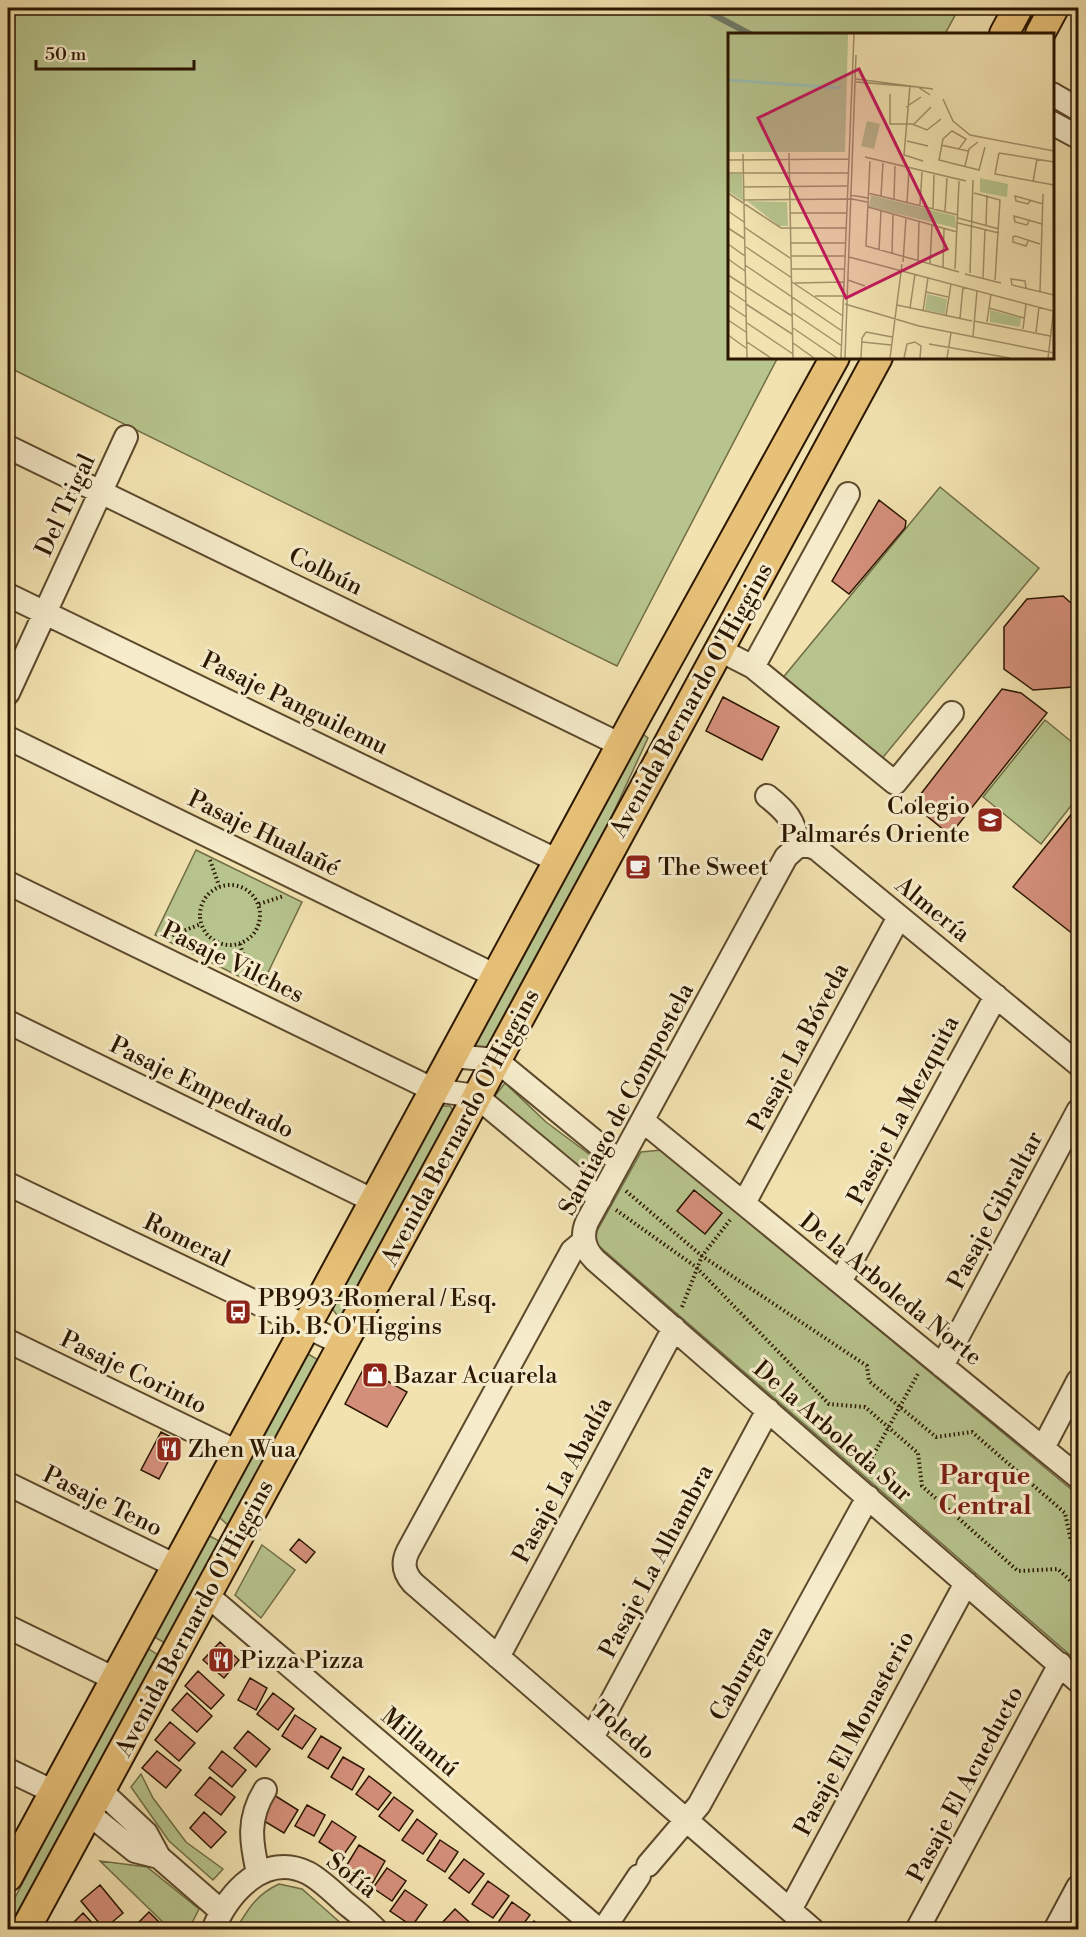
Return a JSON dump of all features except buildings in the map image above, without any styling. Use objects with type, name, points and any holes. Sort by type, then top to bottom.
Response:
[{"type":"main road","points":[[1005,33],[1018,8]]},
{"type":"main road","points":[[1041,33],[1054,8]]},
{"type":"main road","name":"Avenida Bernardo O'Higgins","points":[[8,1877],[636,717],[834,358]]},
{"type":"main road","name":"Avenida Bernardo O'Higgins","points":[[26,1929],[877,358]]},
{"type":"main road","points":[[636,717],[649,730],[654,740],[656,750],[654,769]]},
{"type":"main road","points":[[204,1514],[224,1534],[230,1552]]},
{"type":"main road","points":[[141,1631],[155,1647],[175,1653]]},
{"type":"street","points":[[1053,95],[1078,109]]},
{"type":"street","points":[[1053,124],[1078,137]]},
{"type":"street","name":"Del Trigal","points":[[8,693],[126,437]]},
{"type":"street","name":"Colbún","points":[[8,447],[621,745]]},
{"type":"street","points":[[753,668],[848,494]]},
{"type":"street","name":"Pasaje Panguilemu","points":[[8,595],[558,861]]},
{"type":"street","points":[[718,649],[753,668],[895,783],[952,712]]},
{"type":"street","name":"Pasaje Hualañé","points":[[8,738],[496,975]]},
{"type":"street","points":[[767,796],[785,810],[794,822],[798,846]]},
{"type":"street","name":"Almería","points":[[798,846],[810,846],[817,849],[1078,1064]]},
{"type":"street","name":"Santiago de Compostela","points":[[404,1568],[408,1551],[569,1256],[584,1241],[585,1228],[600,1199],[786,857],[798,846]]},
{"type":"street","name":"Pasaje Vilches","points":[[8,883],[434,1090]]},
{"type":"street","name":"Pasaje La Bóveda","points":[[744,1203],[899,916]]},
{"type":"street","name":"Pasaje La Mezquita","points":[[840,1282],[996,996]]},
{"type":"street","name":"Pasaje Empedrado","points":[[8,1022],[374,1200]]},
{"type":"street","points":[[452,1056],[496,1060],[621,1161],[669,1142]]},
{"type":"street","points":[[434,1090],[476,1096],[600,1199]]},
{"type":"street","name":"Pasaje Gibraltar","points":[[936,1360],[1078,1111]]},
{"type":"street","name":"De la Arboleda Norte","points":[[643,1121],[1078,1477]]},
{"type":"street","name":"Romeral","points":[[8,1184],[343,1344]]},
{"type":"street","name":"De la Arboleda Sur","points":[[584,1241],[595,1260],[1078,1681]]},
{"type":"street","name":"Pasaje La Abadía","points":[[498,1657],[674,1328]]},
{"type":"street","name":"Pasaje Corinto","points":[[8,1341],[237,1452]]},
{"type":"street","points":[[1042,1448],[1078,1381]]},
{"type":"street","name":"Pasaje La Alhambra","points":[[592,1738],[768,1410]]},
{"type":"street","name":"Pasaje Teno","points":[[8,1484],[176,1566]]},
{"type":"street","name":"Caburgua","points":[[601,1929],[644,1870],[699,1806],[862,1492]]},
{"type":"street","name":"Toledo","points":[[404,1568],[413,1583],[813,1929]]},
{"type":"street","name":"Pasaje El Monasterio","points":[[790,1910],[966,1583]]},
{"type":"street","name":"Millantú","points":[[207,1595],[601,1929]]},
{"type":"street","points":[[8,1627],[115,1679]]},
{"type":"street","name":"Pasaje El Acueducto","points":[[917,1929],[1060,1664]]},
{"type":"street","points":[[8,1770],[54,1792]]},
{"type":"street","points":[[95,1802],[135,1851],[159,1857],[217,1920],[258,1873],[252,1845],[251,1822],[265,1791]]},
{"type":"street","name":"Sofía","points":[[258,1873],[282,1867],[309,1874],[376,1929]]},
{"type":"street","points":[[1055,1929],[1078,1887]]},
{"type":"path","points":[[229,884],[247,889],[259,904],[261,914],[256,932],[240,944],[221,944],[205,933],[201,924],[200,915],[205,898],[219,886],[229,884]]},
{"type":"path","points":[[142,947],[201,924]]},
{"type":"path","points":[[621,1161],[702,1256],[867,1366],[869,1381],[936,1437],[972,1432],[1065,1513],[1071,1541],[1078,1548]]},
{"type":"path","points":[[600,1199],[696,1267],[829,1404],[865,1407],[889,1427],[918,1453],[922,1486],[1018,1571],[1058,1569],[1078,1588]]},
{"type":"path","points":[[674,1328],[702,1256],[744,1203]]},
{"type":"path","points":[[862,1492],[900,1406],[936,1360]]},
{"type":"green space","points":[[8,8],[959,8],[946,33],[728,33],[728,358],[777,358],[617,666],[8,367]]},
{"type":"green space","points":[[940,487],[1039,568],[880,761],[781,680]]},
{"type":"green space","points":[[1045,720],[1078,747],[1078,797],[1041,844],[983,797]]},
{"type":"green space","points":[[640,732],[648,738],[596,850],[489,1048],[468,1050]]},
{"type":"green space","points":[[196,850],[302,902],[261,987],[155,935]]},
{"type":"green space","points":[[505,1083],[546,1122],[593,1157],[589,1166],[570,1169],[494,1097]]},
{"type":"green space","points":[[436,1106],[450,1106],[456,1114],[349,1315],[339,1318],[331,1307]]},
{"type":"green space","name":"Parque Central","points":[[662,1150],[1078,1495],[1078,1662],[592,1240],[641,1152]]},
{"type":"green space","points":[[303,1351],[320,1361],[233,1530],[216,1514]]},
{"type":"green space","points":[[204,1533],[223,1543],[167,1644],[156,1638],[155,1628]]},
{"type":"green space","points":[[262,1545],[295,1570],[261,1618],[235,1595]]},
{"type":"green space","points":[[146,1647],[161,1657],[17,1929],[8,1930],[8,1911]]},
{"type":"green space","points":[[141,1774],[153,1798],[186,1842],[223,1869],[213,1880],[169,1841],[131,1787]]},
{"type":"green space","points":[[100,1861],[147,1867],[199,1909],[189,1929],[170,1929]]},
{"type":"green space","points":[[279,1884],[302,1889],[343,1925],[340,1929],[236,1929],[259,1897]]},
{"type":"waterway","points":[[701,8],[748,33]]},
{"type":"place","name":"Colegio Palmarés Oriente","points":[[990,820]]},
{"type":"place","name":"The Sweet","points":[[638,867]]},
{"type":"place","name":"PB993-Romeral / Esq. Lib. B. O'Higgins","points":[[238,1312]]},
{"type":"place","name":"Bazar Acuarela","points":[[375,1375]]},
{"type":"place","name":"Zhen Wua","points":[[169,1449]]},
{"type":"place","name":"Pizza Pizza","points":[[221,1660]]},
{"type":"district","name":"Parque Central","points":[[985,1490]]}]
